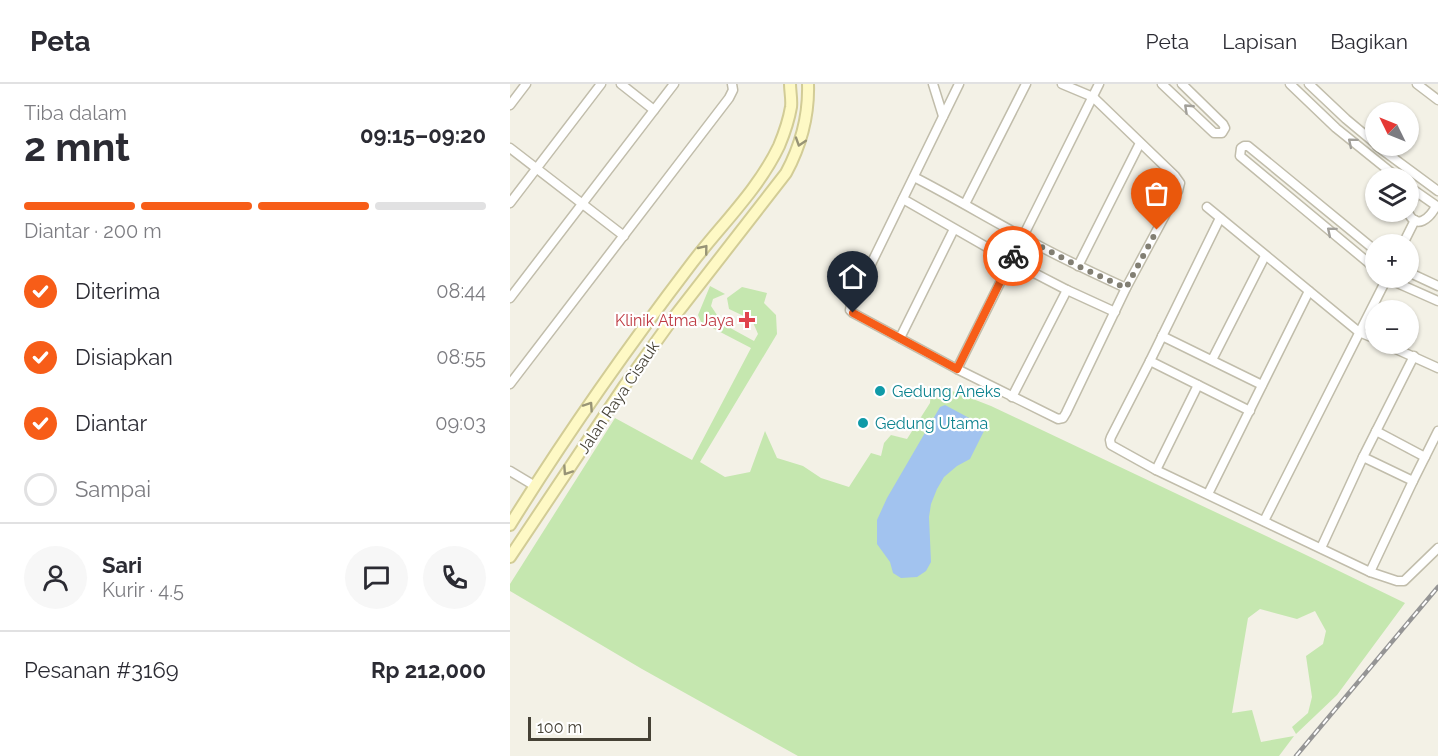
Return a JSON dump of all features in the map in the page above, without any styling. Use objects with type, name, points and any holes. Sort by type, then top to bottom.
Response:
[{"type":"main road","name":"Jalan Raya Cisauk","points":[[510,525],[593,400],[674,287],[764,172],[779,144],[791,106],[790,84]]},
{"type":"main road","name":"Jalan Raya Cisauk","points":[[510,557],[625,385],[671,321],[786,173],[795,156],[803,132],[808,84]]},
{"type":"street","points":[[510,105],[526,84]]},
{"type":"street","points":[[510,203],[601,84]]},
{"type":"street","points":[[621,84],[654,110]]},
{"type":"street","points":[[510,298],[674,84]]},
{"type":"street","points":[[510,384],[729,98],[733,90],[732,84]]},
{"type":"street","points":[[933,84],[943,116]]},
{"type":"street","points":[[959,84],[850,308],[853,313],[1058,420],[1063,418],[1180,183],[1093,97],[1062,84]]},
{"type":"street","points":[[965,204],[1026,84]]},
{"type":"street","points":[[957,369],[1099,84]]},
{"type":"street","points":[[1162,84],[1215,133],[1222,133],[1225,128],[1223,124],[1182,84]]},
{"type":"street","points":[[1290,84],[1336,128],[1386,168]]},
{"type":"street","points":[[1309,84],[1365,135]]},
{"type":"street","points":[[1417,84],[1438,100]]},
{"type":"street","points":[[1078,266],[1140,143]]},
{"type":"street","points":[[1365,242],[1248,146],[1241,148],[1240,156],[1365,260]]},
{"type":"street","points":[[510,148],[624,236]]},
{"type":"street","points":[[1391,156],[1438,191]]},
{"type":"street","points":[[914,177],[1078,266],[1126,288]]},
{"type":"street","points":[[1419,194],[1437,206],[1426,220],[1419,221]]},
{"type":"street","points":[[903,200],[1011,261],[1066,290],[1115,312]]},
{"type":"street","points":[[1207,207],[1359,332],[1365,334]]},
{"type":"street","points":[[1220,218],[1113,434],[1110,442],[1113,447],[1156,470],[1370,572],[1397,581],[1404,581],[1438,548]]},
{"type":"street","points":[[900,338],[954,229]]},
{"type":"street","points":[[1212,360],[1265,256]]},
{"type":"street","points":[[1419,277],[1438,286]]},
{"type":"street","points":[[1264,521],[1381,288]]},
{"type":"street","points":[[1408,288],[1438,302]]},
{"type":"street","points":[[1012,397],[1066,290]]},
{"type":"street","points":[[1208,494],[1309,291]]},
{"type":"street","points":[[1162,336],[1263,385]]},
{"type":"street","points":[[1409,354],[1438,368]]},
{"type":"street","points":[[1321,548],[1414,356]]},
{"type":"street","points":[[1150,361],[1250,411]]},
{"type":"street","points":[[1156,470],[1198,385]]},
{"type":"street","points":[[1376,431],[1425,457]]},
{"type":"street","points":[[1370,572],[1438,431]]},
{"type":"street","points":[[1363,458],[1413,482]]},
{"type":"street","points":[[510,471],[535,486]]},
{"type":"green space","points":[[710,286],[725,294],[713,299],[711,306],[723,324],[754,341],[758,334],[752,320],[729,309],[727,298],[742,287],[767,293],[764,303],[776,315],[777,334],[700,462],[725,477],[750,472],[765,431],[777,458],[803,466],[821,478],[849,487],[871,453],[881,456],[884,443],[891,435],[907,439],[930,403],[931,389],[942,387],[991,406],[1405,603],[1337,695],[1296,734],[1292,727],[1308,713],[1312,697],[1306,656],[1323,644],[1326,631],[1315,611],[1297,619],[1260,609],[1248,618],[1232,713],[1252,710],[1261,742],[1294,736],[1279,756],[798,756],[642,669],[510,591],[510,584],[615,418],[692,460],[751,348],[701,322],[698,315]]},
{"type":"water","points":[[945,405],[986,427],[970,459],[944,477],[937,489],[929,517],[931,562],[926,571],[917,577],[901,578],[893,573],[890,562],[877,544],[877,520],[887,498],[940,407]]},
{"type":"railway","points":[[1296,756],[1438,587]]},
{"type":"way so far","points":[[1013,256],[1023,237],[1126,288],[1157,230]]},
{"type":"place","name":"Klinik Atma Jaya","points":[[747,320]]},
{"type":"place","name":"Gedung Aneks","points":[[880,391]]},
{"type":"place","name":"Gedung Utama","points":[[863,423]]},
{"type":"route","points":[[853,313],[957,369],[1013,256]]}]
